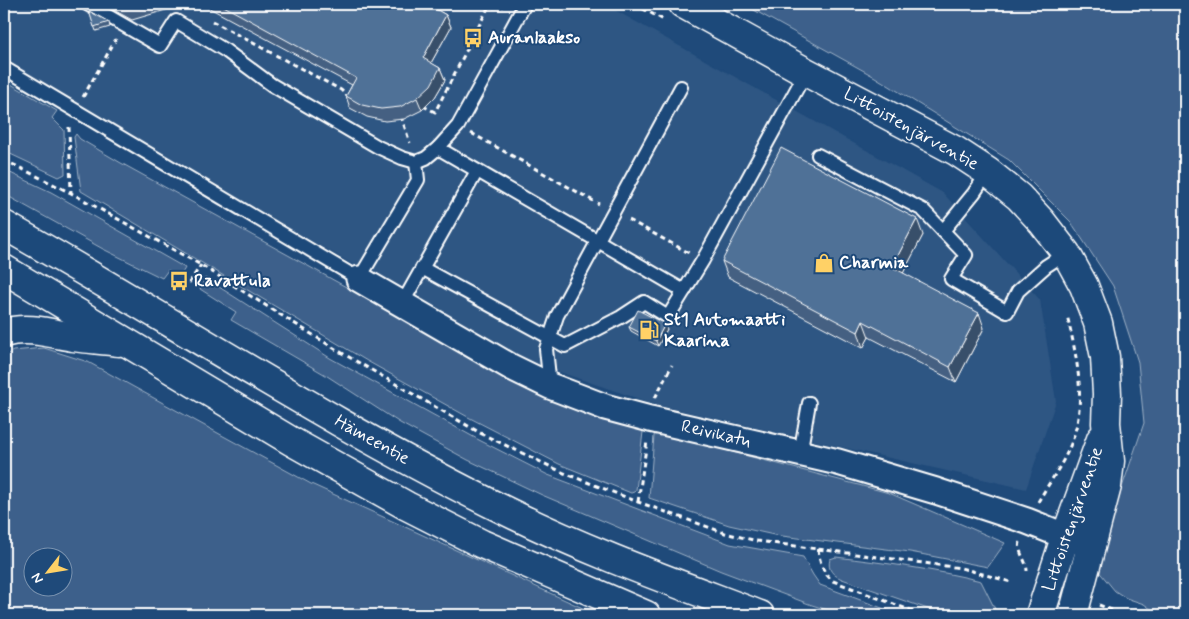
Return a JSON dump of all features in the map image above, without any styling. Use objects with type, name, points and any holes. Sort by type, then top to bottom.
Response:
[{"type":"main road","name":"Littoistenjärventie","points":[[675,13],[806,72],[956,151],[988,172],[1019,197],[1042,222],[1066,253],[1084,286],[1098,323],[1105,356],[1107,394],[1106,423],[1110,461],[1107,486],[1091,546],[1084,609]]},
{"type":"main road","name":"Hämeentie","points":[[4,225],[323,412],[476,496],[511,514],[590,549],[760,615]]},
{"type":"main road","points":[[4,269],[291,441],[407,506],[482,544],[646,615]]},
{"type":"main road","points":[[4,333],[38,330],[74,337],[126,342]]},
{"type":"main road","name":"Littoistenjärventie","points":[[1040,615],[1106,423]]},
{"type":"street","name":"Reivikatu","points":[[359,278],[511,367],[550,386],[614,410],[838,462],[936,491],[1027,521],[1091,546]]},
{"type":"lane","points":[[88,4],[160,46],[176,21],[226,51],[272,85],[378,147],[416,162],[426,158],[438,148],[458,126],[525,4]]},
{"type":"lane","points":[[4,68],[359,278],[418,180],[416,162]]},
{"type":"lane","points":[[422,268],[565,346],[621,317],[644,302],[668,317],[702,260],[806,72]]},
{"type":"lane","points":[[550,386],[546,349],[557,316],[681,87]]},
{"type":"lane","points":[[438,148],[684,291]]},
{"type":"lane","points":[[818,155],[923,210],[966,255],[951,279],[1007,312],[1018,292],[1046,266],[1066,253]]},
{"type":"lane","points":[[402,304],[477,171]]},
{"type":"lane","points":[[942,231],[974,193],[988,172]]},
{"type":"lane","points":[[800,454],[809,403]]},
{"type":"path","points":[[435,112],[488,8],[525,4]]},
{"type":"path","points":[[634,4],[675,13]]},
{"type":"path","points":[[206,17],[341,90],[352,101]]},
{"type":"path","points":[[419,104],[702,260]]},
{"type":"path","points":[[395,114],[406,112]]},
{"type":"path","points":[[400,113],[410,142]]},
{"type":"path","points":[[4,160],[71,193],[201,265],[337,350],[482,434],[564,473],[725,533],[757,540],[961,568],[1011,582]]},
{"type":"path","points":[[189,283],[201,265]]},
{"type":"path","points":[[1026,579],[1027,567],[1019,547],[1027,521],[1062,461],[1074,436],[1078,412],[1077,354],[1065,306]]},
{"type":"path","points":[[818,549],[823,569],[833,581],[923,615]]},
{"type":"path","points":[[1084,609],[1124,615]]},
{"type":"shaded area","points":[[4,4],[604,4],[943,193],[1040,300],[1056,401],[1026,489],[657,405],[515,357],[177,164],[4,61]]},
{"type":"shaded area","points":[[743,4],[1185,4],[1185,615],[1159,615],[1144,604],[1126,598],[1115,591],[1097,569],[1115,508],[1144,423],[1138,362],[1113,286],[1071,222],[1009,160],[875,77]]},
{"type":"shaded area","points":[[4,80],[57,111],[52,118],[64,130],[65,174],[59,177],[4,151]]},
{"type":"shaded area","points":[[76,134],[80,139],[121,163],[515,380],[639,428],[643,432],[636,490],[631,493],[559,464],[468,417],[367,361],[81,191],[74,137]]},
{"type":"shaded area","points":[[4,170],[51,192],[185,268],[180,277],[168,270],[162,278],[103,249],[4,194]]},
{"type":"shaded area","points":[[205,278],[330,358],[479,440],[548,475],[730,544],[803,557],[820,585],[901,615],[843,615],[809,604],[721,571],[542,495],[468,460],[400,423],[324,374],[231,320],[236,312],[200,289]]},
{"type":"shaded area","points":[[44,348],[88,362],[311,484],[598,615],[4,615],[4,356],[13,351]]},
{"type":"shaded area","points":[[656,432],[889,493],[1005,543],[988,567],[910,552],[774,535],[729,525],[649,498],[654,436]]},
{"type":"shaded area","points":[[836,557],[891,564],[981,581],[998,615],[945,615],[842,579],[833,574],[829,566],[830,559]]},
{"type":"building","points":[[119,4],[142,4],[127,8]]},
{"type":"building","points":[[220,4],[427,4],[446,15],[423,58],[440,68],[431,85],[417,98],[400,107],[381,109],[362,105],[346,96],[356,78]]},
{"type":"building","points":[[89,11],[109,22],[94,27]]},
{"type":"building","points":[[781,148],[917,219],[892,267],[979,313],[950,367],[863,321],[858,332],[722,261]]},
{"type":"building","points":[[638,310],[665,324],[656,341],[629,327]]},
{"type":"place","name":"Auranlaakso","points":[[473,38]]},
{"type":"place","name":"Charmia","points":[[824,263]]},
{"type":"place","name":"Ravattula","points":[[179,281]]},
{"type":"place","name":"St1 Automaatti Kaarina","points":[[649,330]]}]
